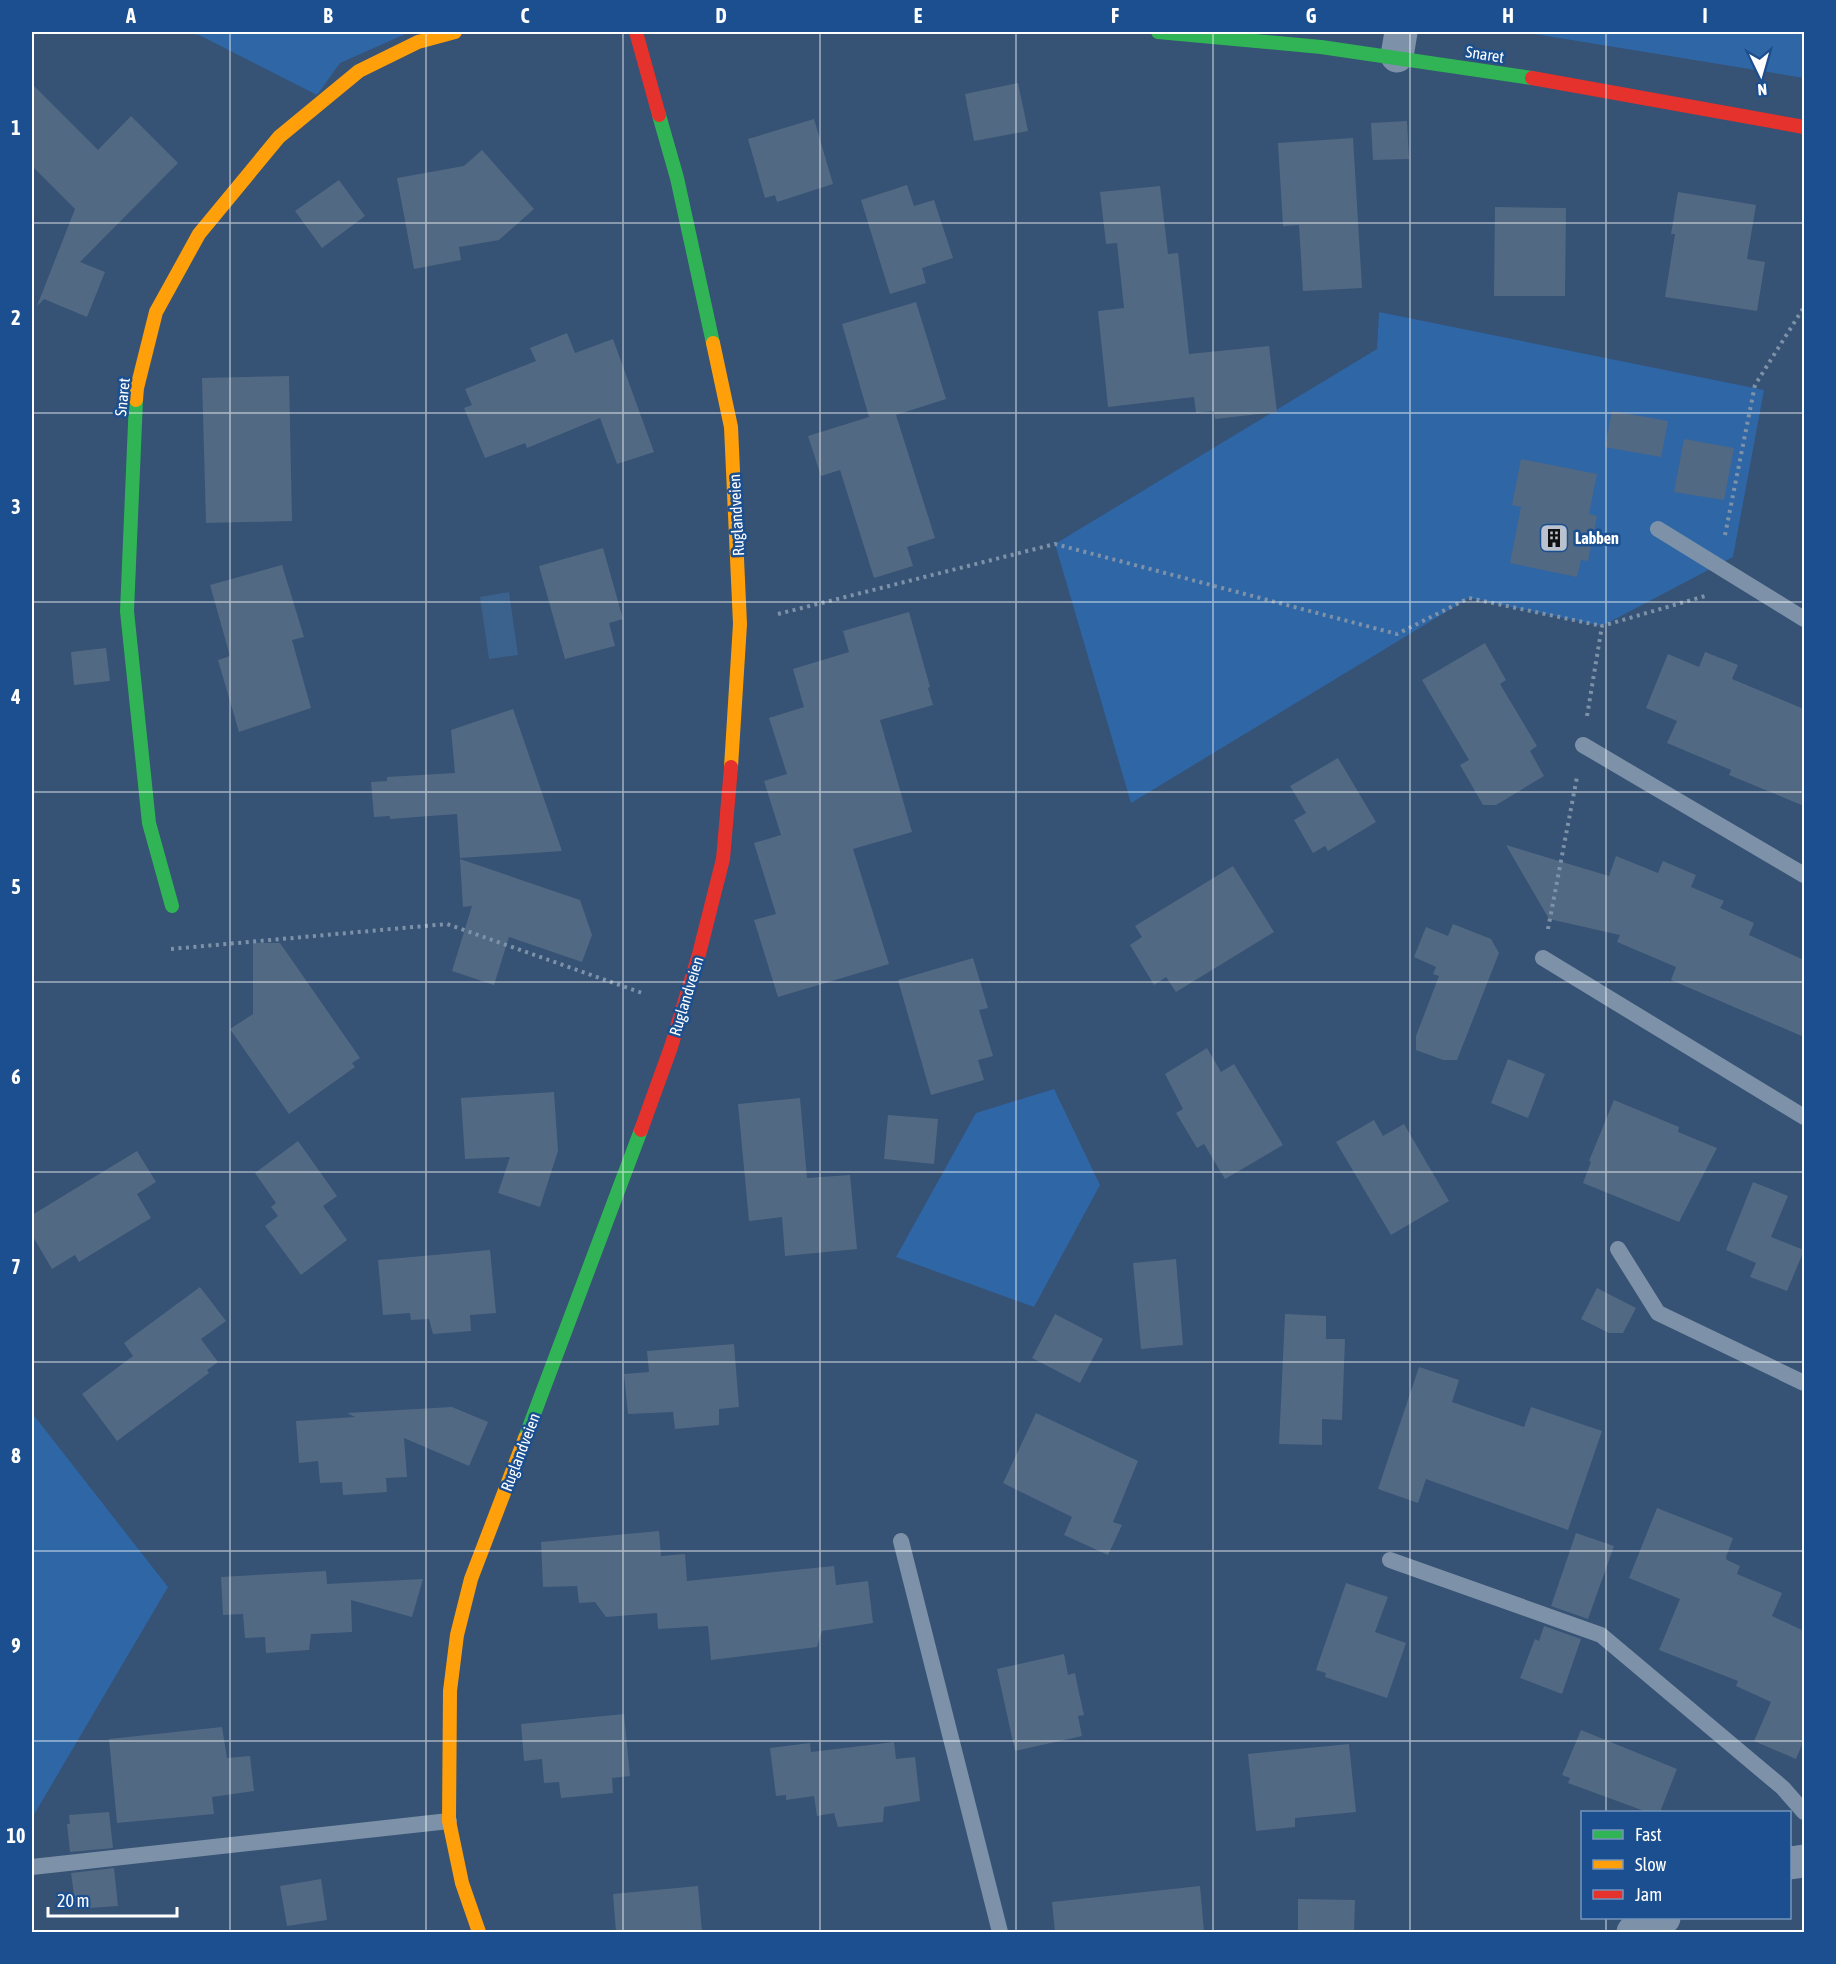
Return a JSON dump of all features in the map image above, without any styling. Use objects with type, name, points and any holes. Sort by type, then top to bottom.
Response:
[{"type":"street","name":"Snaret","points":[[172,906],[149,823],[127,611],[137,388],[156,312],[199,234],[279,136],[359,71],[418,42],[455,32]]},
{"type":"street","name":"Ruglandveien","points":[[479,1932],[462,1883],[449,1821],[450,1691],[458,1635],[471,1579],[609,1220],[683,1007],[723,859],[734,736],[740,624],[731,428],[677,178],[636,32]]},
{"type":"street","name":"Snaret","points":[[1158,32],[1399,44],[1804,128]]},
{"type":"street","points":[[1633,1932],[1660,1919]]},
{"type":"lane","points":[[1658,529],[1804,619]]},
{"type":"lane","points":[[1583,746],[1804,875]]},
{"type":"lane","points":[[1543,958],[1804,1116]]},
{"type":"lane","points":[[1618,1249],[1658,1314],[1804,1383]]},
{"type":"lane","points":[[901,1541],[1000,1932]]},
{"type":"lane","points":[[1390,1560],[1601,1635],[1783,1788],[1804,1812]]},
{"type":"lane","points":[[32,1867],[449,1821]]},
{"type":"path","points":[[1718,567],[1755,386],[1804,307]]},
{"type":"path","points":[[740,624],[1055,544],[1397,634],[1469,598],[1602,626]]},
{"type":"path","points":[[171,949],[447,924],[683,1007]]},
{"type":"shaded area","points":[[180,32],[410,32],[340,63],[317,95],[199,35]]},
{"type":"shaded area","points":[[1523,32],[1804,32],[1804,78]]},
{"type":"shaded area","points":[[1379,312],[1764,390],[1733,557],[1602,626],[1469,598],[1131,803],[1055,544],[1377,349]]},
{"type":"shaded area","points":[[509,592],[518,655],[489,659],[480,597]]},
{"type":"shaded area","points":[[1054,1089],[1100,1185],[1034,1307],[896,1257],[976,1113]]},
{"type":"shaded area","points":[[32,1413],[168,1587],[32,1818]]},
{"type":"building","points":[[1018,83],[1028,131],[974,141],[965,94]]},
{"type":"building","points":[[32,84],[98,150],[131,116],[178,163],[80,262],[105,272],[87,317],[44,299],[37,306],[75,209],[32,166]]},
{"type":"building","points":[[814,119],[833,184],[777,202],[775,195],[765,198],[748,139]]},
{"type":"building","points":[[1407,121],[1409,159],[1373,160],[1371,123]]},
{"type":"building","points":[[1353,138],[1362,288],[1303,291],[1299,225],[1283,226],[1278,143]]},
{"type":"building","points":[[482,150],[534,209],[499,240],[459,247],[461,260],[414,269],[397,178],[464,166]]},
{"type":"building","points":[[339,180],[365,216],[322,248],[295,211]]},
{"type":"building","points":[[907,185],[914,206],[934,200],[953,258],[922,268],[926,283],[890,294],[861,200]]},
{"type":"building","points":[[1160,186],[1168,254],[1178,253],[1189,354],[1269,346],[1277,412],[1215,419],[1214,411],[1196,413],[1194,397],[1108,407],[1098,311],[1124,308],[1117,243],[1106,244],[1100,192]]},
{"type":"building","points":[[1678,192],[1756,205],[1747,259],[1765,262],[1757,311],[1665,297],[1675,234],[1671,234]]},
{"type":"building","points":[[1495,207],[1566,208],[1565,296],[1494,296]]},
{"type":"building","points":[[916,302],[946,399],[896,415],[935,538],[907,547],[913,566],[874,578],[840,470],[821,476],[808,436],[869,417],[842,324]]},
{"type":"building","points":[[567,333],[575,353],[613,339],[654,452],[617,464],[600,418],[527,448],[525,443],[485,458],[464,408],[472,405],[465,389],[536,361],[530,348]]},
{"type":"building","points":[[289,376],[292,521],[206,523],[202,378]]},
{"type":"building","points":[[1612,411],[1668,421],[1661,457],[1605,447]]},
{"type":"building","points":[[1684,439],[1734,448],[1724,500],[1674,492]]},
{"type":"building","name":"Labben","points":[[1521,459],[1597,474],[1589,514],[1597,516],[1588,561],[1581,560],[1577,577],[1510,563],[1521,507],[1512,505]]},
{"type":"building","points":[[603,548],[623,619],[609,623],[615,646],[565,659],[539,566]]},
{"type":"building","points":[[282,565],[304,637],[292,640],[311,708],[239,732],[218,660],[230,656],[210,585]]},
{"type":"building","points":[[909,612],[933,705],[880,720],[912,832],[853,849],[889,964],[778,997],[754,920],[776,914],[754,843],[781,835],[764,781],[787,774],[769,718],[804,707],[793,669],[849,652],[843,631]]},
{"type":"building","points":[[1485,643],[1506,680],[1500,684],[1537,746],[1530,751],[1544,776],[1496,805],[1483,805],[1460,765],[1469,760],[1422,680]]},
{"type":"building","points":[[106,648],[110,681],[74,685],[71,652]]},
{"type":"building","points":[[1705,652],[1738,665],[1732,679],[1804,709],[1804,806],[1729,775],[1731,770],[1667,743],[1677,721],[1646,708],[1668,654],[1699,667]]},
{"type":"building","points":[[513,709],[562,851],[460,858],[457,814],[390,819],[390,816],[374,817],[371,782],[387,781],[387,777],[455,773],[451,730]]},
{"type":"building","points":[[1338,758],[1376,822],[1328,851],[1325,846],[1313,853],[1294,820],[1306,813],[1290,786]]},
{"type":"building","points":[[1506,845],[1609,876],[1616,856],[1658,873],[1663,861],[1696,875],[1691,887],[1724,901],[1720,908],[1754,923],[1749,935],[1804,960],[1804,1037],[1671,980],[1676,967],[1617,942],[1620,935],[1549,919]]},
{"type":"building","points":[[460,859],[580,900],[592,935],[582,962],[509,937],[494,985],[452,971],[472,906],[463,907]]},
{"type":"building","points":[[1233,866],[1274,932],[1176,992],[1166,977],[1154,985],[1130,945],[1142,937],[1135,926]]},
{"type":"building","points":[[1453,924],[1491,939],[1499,953],[1457,1060],[1443,1060],[1416,1050],[1416,1036],[1439,976],[1433,974],[1436,967],[1414,957],[1426,927],[1448,936]]},
{"type":"building","points":[[253,943],[280,943],[360,1058],[352,1063],[355,1067],[289,1114],[230,1029],[253,1014]]},
{"type":"building","points":[[973,958],[988,1008],[979,1010],[993,1056],[978,1060],[984,1080],[931,1095],[898,980]]},
{"type":"building","points":[[1207,1048],[1221,1072],[1234,1064],[1283,1145],[1225,1179],[1204,1144],[1197,1148],[1176,1113],[1183,1109],[1165,1074]]},
{"type":"building","points":[[1508,1059],[1545,1074],[1528,1118],[1491,1103]]},
{"type":"building","points":[[554,1092],[558,1151],[540,1207],[498,1193],[510,1157],[465,1159],[461,1098]]},
{"type":"building","points":[[800,1098],[807,1178],[850,1175],[857,1249],[785,1256],[782,1217],[749,1221],[738,1104]]},
{"type":"building","points":[[1614,1100],[1679,1127],[1678,1132],[1717,1148],[1679,1222],[1583,1183],[1591,1162],[1589,1161]]},
{"type":"building","points":[[888,1115],[938,1119],[934,1164],[884,1159]]},
{"type":"building","points":[[1374,1120],[1383,1136],[1404,1124],[1449,1201],[1391,1235],[1336,1142]]},
{"type":"building","points":[[298,1141],[337,1196],[323,1206],[347,1240],[301,1275],[265,1226],[278,1216],[271,1207],[276,1203],[255,1173]]},
{"type":"building","points":[[137,1151],[156,1182],[137,1194],[151,1218],[79,1262],[75,1255],[52,1269],[32,1235],[32,1215]]},
{"type":"building","points":[[1753,1182],[1788,1196],[1771,1237],[1804,1250],[1787,1291],[1750,1277],[1756,1263],[1726,1250]]},
{"type":"building","points":[[490,1250],[496,1313],[470,1315],[471,1331],[433,1334],[429,1319],[411,1320],[410,1313],[383,1315],[378,1260]]},
{"type":"building","points":[[1176,1259],[1183,1345],[1141,1349],[1133,1263]]},
{"type":"building","points":[[200,1287],[226,1321],[201,1339],[218,1362],[207,1370],[209,1373],[117,1441],[82,1394],[133,1356],[124,1343]]},
{"type":"building","points":[[1597,1288],[1636,1308],[1623,1333],[1609,1333],[1581,1319]]},
{"type":"building","points":[[1055,1314],[1103,1339],[1080,1383],[1032,1358]]},
{"type":"building","points":[[1285,1314],[1326,1316],[1326,1339],[1345,1339],[1342,1420],[1322,1419],[1322,1445],[1279,1444]]},
{"type":"building","points":[[734,1344],[739,1407],[719,1409],[719,1425],[675,1429],[673,1412],[628,1414],[624,1374],[649,1372],[647,1351]]},
{"type":"building","points":[[1419,1367],[1459,1380],[1452,1402],[1524,1427],[1531,1407],[1602,1431],[1568,1530],[1426,1479],[1418,1503],[1378,1489]]},
{"type":"building","points":[[452,1407],[488,1422],[469,1466],[404,1438],[407,1477],[386,1478],[387,1492],[343,1495],[342,1482],[320,1483],[318,1461],[299,1463],[296,1421],[355,1417],[347,1413]]},
{"type":"building","points":[[1036,1413],[1138,1461],[1113,1522],[1122,1525],[1108,1555],[1064,1535],[1072,1517],[1003,1483]]},
{"type":"building","points":[[1657,1508],[1733,1538],[1726,1557],[1727,1560],[1740,1566],[1737,1574],[1782,1593],[1772,1616],[1802,1630],[1804,1625],[1804,1740],[1796,1759],[1754,1741],[1771,1702],[1736,1686],[1738,1681],[1659,1650],[1680,1599],[1629,1578]]},
{"type":"building","points":[[659,1531],[661,1556],[685,1554],[687,1581],[834,1566],[836,1585],[868,1581],[873,1623],[822,1631],[817,1647],[711,1660],[708,1626],[658,1629],[657,1613],[606,1617],[595,1602],[579,1603],[577,1586],[543,1587],[541,1542]]},
{"type":"building","points":[[1576,1533],[1614,1546],[1588,1619],[1551,1606]]},
{"type":"building","points":[[326,1571],[327,1584],[423,1579],[412,1617],[351,1600],[352,1632],[311,1634],[309,1650],[266,1653],[265,1637],[245,1638],[243,1614],[223,1615],[221,1577]]},
{"type":"building","points":[[1346,1583],[1388,1597],[1375,1632],[1406,1643],[1387,1698],[1325,1677],[1326,1673],[1316,1670]]},
{"type":"building","points":[[1544,1626],[1581,1639],[1562,1694],[1520,1678],[1535,1639],[1539,1641]]},
{"type":"building","points":[[1064,1654],[1068,1675],[1075,1673],[1084,1715],[1078,1716],[1082,1736],[1015,1751],[997,1669]]},
{"type":"building","points":[[624,1714],[630,1776],[612,1778],[613,1793],[561,1798],[559,1782],[544,1783],[542,1759],[524,1761],[521,1724]]},
{"type":"building","points":[[222,1727],[227,1758],[250,1756],[254,1791],[212,1797],[214,1814],[117,1823],[109,1739]]},
{"type":"building","points":[[1581,1730],[1677,1769],[1660,1811],[1644,1811],[1568,1783],[1570,1778],[1562,1775]]},
{"type":"building","points":[[894,1742],[896,1759],[915,1757],[920,1801],[884,1807],[883,1822],[838,1827],[834,1813],[817,1816],[814,1796],[786,1800],[786,1795],[776,1796],[770,1748],[810,1743],[811,1752]]},
{"type":"building","points":[[1349,1744],[1356,1812],[1295,1818],[1295,1827],[1256,1831],[1248,1754]]},
{"type":"building","points":[[109,1812],[113,1848],[70,1852],[67,1824],[70,1824],[69,1815]]},
{"type":"building","points":[[114,1868],[118,1906],[76,1909],[71,1873]]},
{"type":"building","points":[[321,1879],[327,1920],[287,1926],[280,1886]]},
{"type":"building","points":[[698,1886],[702,1932],[616,1932],[613,1894]]},
{"type":"building","points":[[1200,1886],[1204,1932],[1055,1932],[1052,1902]]},
{"type":"building","points":[[1298,1899],[1355,1900],[1354,1932],[1298,1932]]},
{"type":"traffic: fast","points":[[1158,32],[1321,47],[1532,78]]},
{"type":"traffic: fast","points":[[659,115],[677,178],[713,343]]},
{"type":"traffic: fast","points":[[136,400],[127,611],[149,823],[172,906]]},
{"type":"traffic: fast","points":[[525,1438],[641,1130]]},
{"type":"traffic: slow","points":[[136,400],[156,312],[199,234],[279,137],[359,71],[418,42],[455,32]]},
{"type":"traffic: slow","points":[[713,343],[731,427],[740,624],[731,767]]},
{"type":"traffic: slow","points":[[479,1932],[462,1883],[449,1821],[450,1691],[457,1635],[471,1579],[525,1438]]},
{"type":"traffic: jam","points":[[636,32],[659,115]]},
{"type":"traffic: jam","points":[[1532,78],[1804,127]]},
{"type":"traffic: jam","points":[[641,1130],[671,1047],[699,954],[723,859],[731,767]]},
{"type":"place","name":"Labben","points":[[1554,538]]}]
